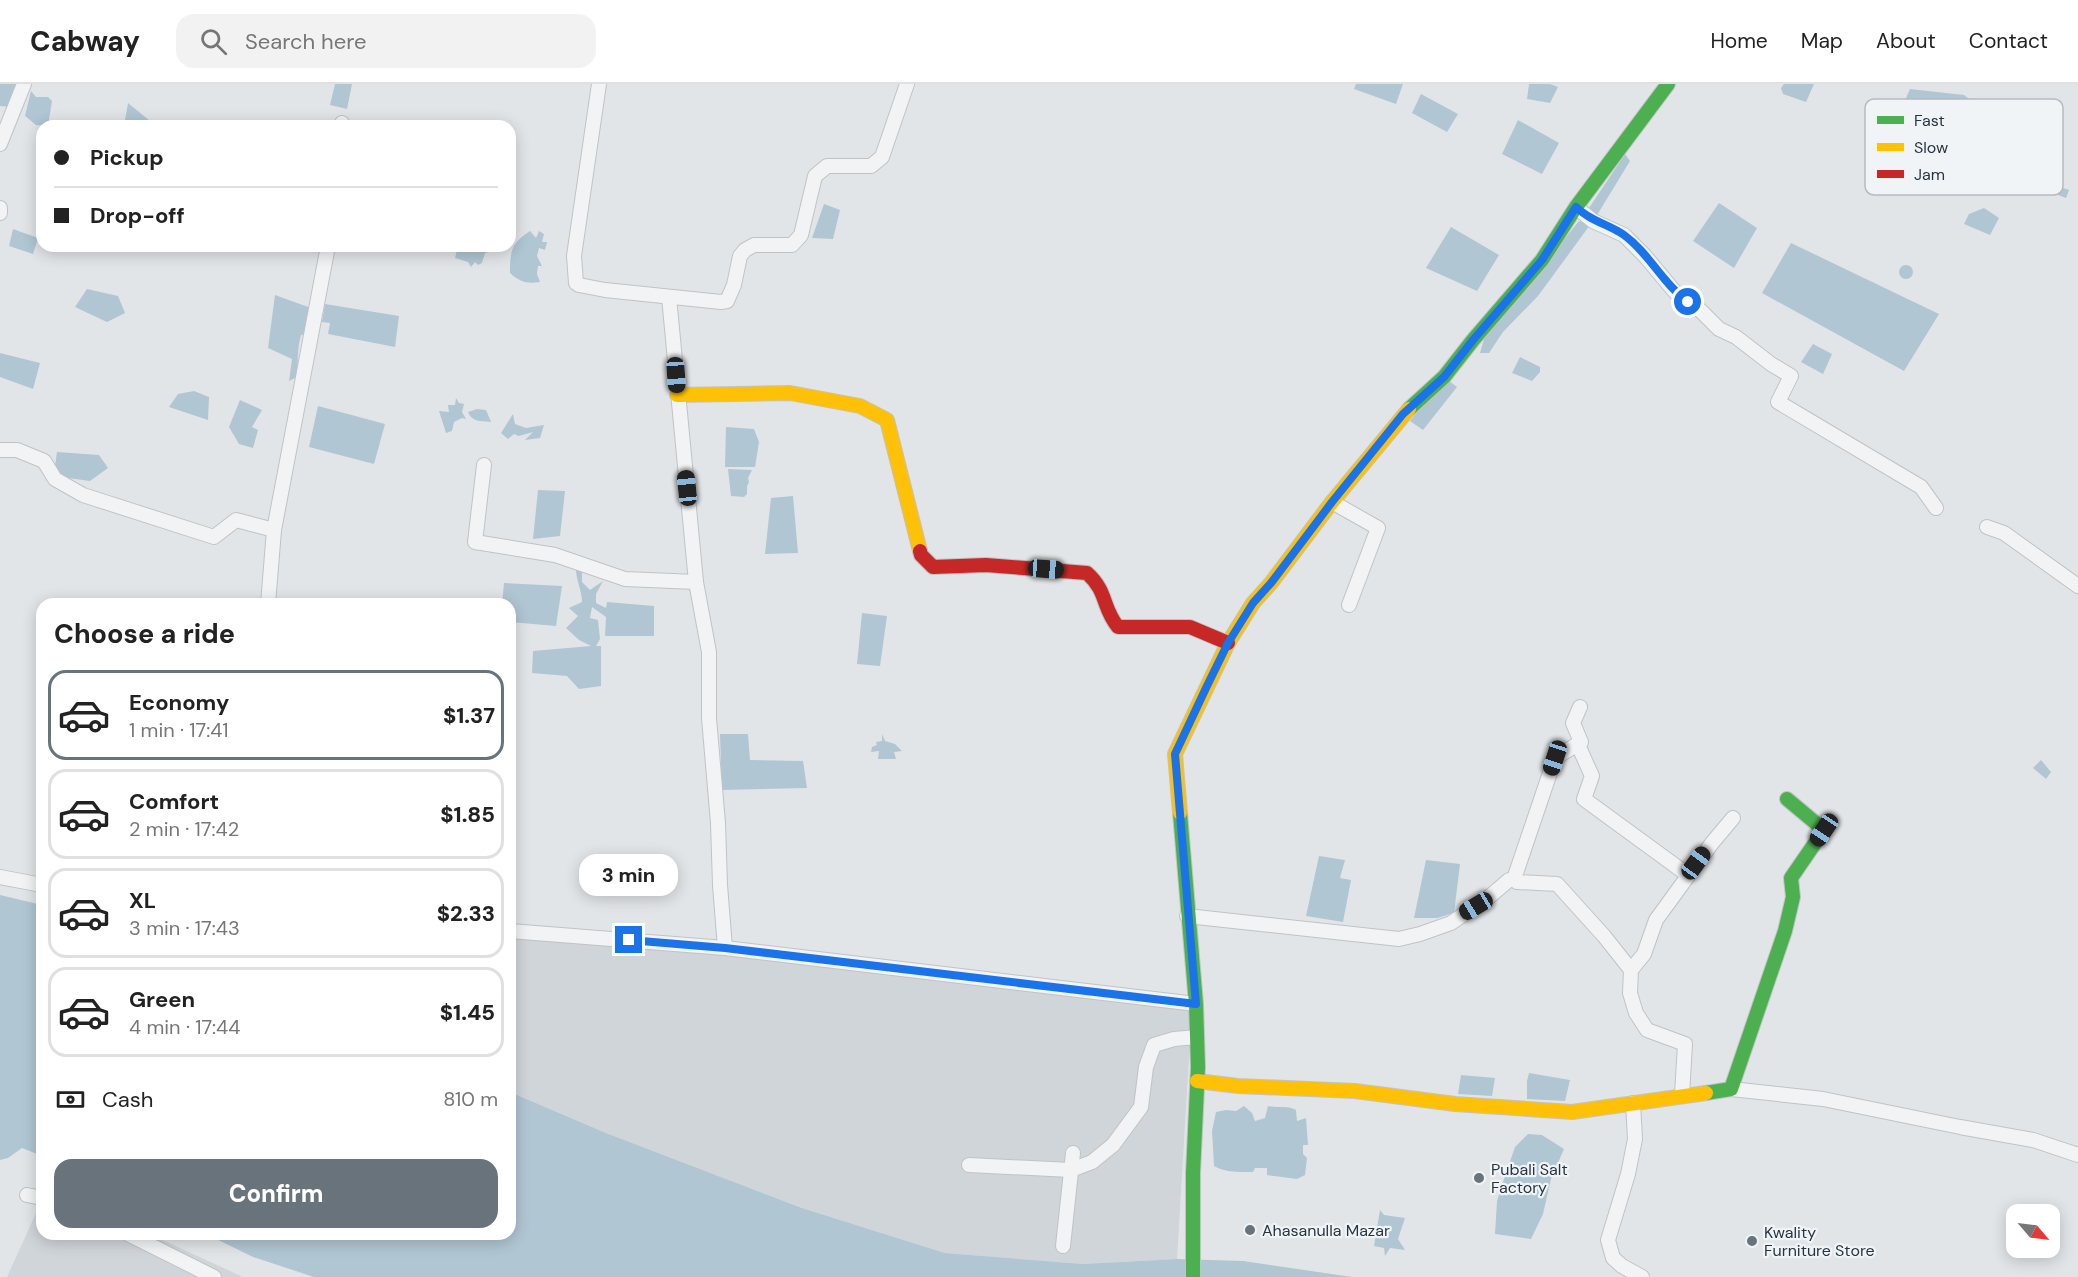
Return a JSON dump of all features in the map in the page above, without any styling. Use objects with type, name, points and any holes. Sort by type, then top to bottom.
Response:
[{"type":"street","points":[[0,144],[24,84]]},
{"type":"street","points":[[599,84],[574,255],[576,283],[605,290],[721,302],[727,301],[734,285],[740,256],[745,250],[754,245],[792,245],[801,235],[815,177],[827,166],[871,166],[882,157],[907,84]]},
{"type":"street","points":[[1193,1277],[1197,1082],[1196,1004],[1175,754],[1228,643],[1253,603],[1403,414],[1444,377],[1542,260],[1576,207],[1668,84]]},
{"type":"street","points":[[1576,207],[1593,221],[1624,235],[1675,292],[1701,311],[1719,329],[1736,337],[1791,376],[1778,402],[1921,487],[1936,508]]},
{"type":"street","points":[[0,208],[0,213]]},
{"type":"street","points":[[268,598],[274,530],[327,252]]},
{"type":"street","points":[[669,297],[696,582],[709,652],[709,718],[725,948]]},
{"type":"street","points":[[677,395],[790,393],[860,406],[887,420],[916,540],[921,555],[933,567],[986,565],[1087,573],[1098,581],[1105,593],[1110,619],[1118,627],[1190,627],[1228,643]]},
{"type":"street","points":[[0,450],[16,450],[44,460],[55,479],[83,495],[214,537],[236,520],[274,530]]},
{"type":"street","points":[[484,465],[475,542],[555,555],[625,579],[696,582]]},
{"type":"street","points":[[1332,502],[1378,528],[1349,605]]},
{"type":"street","points":[[1988,527],[2004,533],[2078,586]]},
{"type":"street","points":[[1514,879],[1555,758],[1578,746],[1581,742],[1573,723],[1580,707]]},
{"type":"street","points":[[1578,746],[1592,776],[1584,799],[1688,875]]},
{"type":"street","points":[[1731,1089],[1785,931],[1793,897],[1791,878],[1824,830],[1787,799]]},
{"type":"street","points":[[1630,970],[1644,954],[1656,920],[1733,818]]},
{"type":"street","points":[[0,877],[36,884]]},
{"type":"street","points":[[1187,916],[1399,939],[1445,925],[1476,906],[1509,880],[1557,884],[1604,936],[1630,970],[1630,993],[1636,1013],[1647,1030],[1685,1044],[1683,1095]]},
{"type":"street","points":[[516,931],[725,948],[1196,1004]]},
{"type":"street","points":[[969,1165],[1071,1170],[1092,1162],[1113,1144],[1141,1107],[1146,1067],[1154,1045],[1174,1039],[1197,1037]]},
{"type":"street","points":[[1197,1082],[1354,1091],[1455,1104],[1572,1113],[1731,1089],[1823,1099],[2032,1140],[2078,1155]]},
{"type":"street","points":[[1633,1103],[1635,1139],[1628,1174],[1608,1240],[1613,1258],[1642,1277]]},
{"type":"street","points":[[1063,1246],[1073,1153]]},
{"type":"street","points":[[27,1195],[36,1197]]},
{"type":"street","points":[[140,1240],[214,1277]]},
{"type":"shaded area","points":[[516,928],[1192,1007],[1177,1259],[1083,1264],[945,1253],[802,1208],[606,1133],[516,1095]]},
{"type":"shaded area","points":[[36,1213],[36,1240],[163,1240],[243,1277],[7,1277]]},
{"type":"water","points":[[0,84],[16,84],[10,107],[0,106]]},
{"type":"water","points":[[335,84],[352,84],[347,109],[330,105]]},
{"type":"water","points":[[1356,84],[1403,84],[1396,104],[1354,89]]},
{"type":"water","points":[[1529,84],[1550,84],[1558,87],[1550,103],[1527,99]]},
{"type":"water","points":[[1784,84],[1814,84],[1806,102],[1783,94],[1781,88]]},
{"type":"water","points":[[1910,89],[1964,95],[1969,99],[1906,99]]},
{"type":"water","points":[[31,91],[36,97],[48,97],[52,101],[49,120],[36,120],[36,125],[25,116]]},
{"type":"water","points":[[1421,94],[1458,114],[1447,132],[1412,113]]},
{"type":"water","points":[[128,103],[149,120],[125,120]]},
{"type":"water","points":[[1518,120],[1559,143],[1542,174],[1502,154]]},
{"type":"water","points":[[1625,154],[1630,161],[1594,220],[1585,214]]},
{"type":"water","points":[[2063,188],[2069,190],[2066,198],[2058,195],[2063,195]]},
{"type":"water","points":[[1719,203],[1757,228],[1734,268],[1693,241]]},
{"type":"water","points":[[824,204],[840,210],[833,239],[812,238]]},
{"type":"water","points":[[1984,208],[1999,218],[1990,235],[1964,224],[1969,214]]},
{"type":"water","points":[[1579,221],[1590,225],[1538,296],[1503,332],[1489,353],[1480,353],[1484,339]]},
{"type":"water","points":[[1451,227],[1499,255],[1477,291],[1426,268]]},
{"type":"water","points":[[13,229],[36,237],[33,254],[9,246]]},
{"type":"water","points":[[530,231],[536,238],[539,231],[544,234],[542,242],[547,242],[545,250],[539,248],[537,256],[542,266],[538,266],[537,274],[540,282],[524,282],[510,273],[510,259],[512,252],[516,252],[516,243]]},
{"type":"water","points":[[1791,243],[1939,314],[1904,371],[1762,293]]},
{"type":"water","points":[[456,252],[488,252],[485,253],[482,263],[478,265],[475,262],[471,267],[468,262],[455,258]]},
{"type":"water","points":[[1903,265],[1909,265],[1913,272],[1909,279],[1903,279],[1899,275],[1899,269]]},
{"type":"water","points":[[87,289],[118,296],[125,313],[107,322],[75,307]]},
{"type":"water","points":[[275,295],[311,308],[308,334],[301,335],[297,377],[289,381],[292,359],[268,348]]},
{"type":"water","points":[[325,304],[399,316],[395,347],[328,334],[330,323],[322,322]]},
{"type":"water","points":[[1813,344],[1832,354],[1823,374],[1801,362]]},
{"type":"water","points":[[0,353],[40,363],[33,389],[0,377]]},
{"type":"water","points":[[1520,357],[1540,367],[1540,372],[1532,381],[1512,373]]},
{"type":"water","points":[[1444,377],[1457,387],[1423,430],[1410,421]]},
{"type":"water","points":[[194,391],[209,397],[208,420],[169,407],[178,394]]},
{"type":"water","points":[[456,398],[459,403],[464,404],[462,412],[466,419],[462,418],[454,422],[452,431],[446,433],[439,411],[449,412],[448,405],[455,405]]},
{"type":"water","points":[[240,400],[262,410],[252,427],[258,430],[253,448],[239,444],[229,427]]},
{"type":"water","points":[[318,406],[385,424],[374,464],[309,447]]},
{"type":"water","points":[[477,409],[486,410],[491,422],[472,418],[468,412]]},
{"type":"water","points":[[513,414],[515,424],[526,428],[544,425],[540,438],[525,440],[533,432],[519,436],[514,434],[508,439],[501,433]]},
{"type":"water","points":[[726,427],[754,429],[759,442],[755,467],[725,467]]},
{"type":"water","points":[[57,452],[99,455],[108,468],[90,481],[61,477],[55,466]]},
{"type":"water","points":[[728,469],[752,470],[748,478],[747,494],[744,497],[731,496]]},
{"type":"water","points":[[538,490],[565,491],[560,536],[533,539]]},
{"type":"water","points":[[793,496],[798,553],[765,554],[771,498]]},
{"type":"water","points":[[576,569],[582,571],[582,582],[590,590],[603,581],[596,594],[596,603],[606,608],[607,602],[654,606],[654,636],[605,636],[606,617],[592,607],[590,618],[598,620],[600,639],[596,646],[601,646],[601,686],[579,689],[567,676],[532,673],[533,651],[591,646],[579,640],[566,628],[578,616],[569,608],[582,602]]},
{"type":"water","points":[[504,583],[562,586],[556,626],[516,623],[516,598],[503,598]]},
{"type":"water","points":[[862,613],[887,616],[880,666],[857,664]]},
{"type":"water","points":[[720,734],[748,734],[750,760],[803,761],[807,788],[722,790]]},
{"type":"water","points":[[882,734],[885,741],[895,744],[902,751],[894,752],[896,759],[878,759],[879,751],[871,752],[872,747],[877,745],[876,742],[882,741]]},
{"type":"water","points":[[2041,760],[2051,772],[2046,779],[2033,768]]},
{"type":"water","points":[[1319,856],[1345,860],[1340,878],[1351,880],[1343,922],[1306,916]]},
{"type":"water","points":[[1426,860],[1460,864],[1454,913],[1437,918],[1414,918]]},
{"type":"water","points":[[0,895],[36,904],[36,1154],[22,1148],[8,1158],[0,1160]]},
{"type":"water","points":[[1529,1073],[1570,1080],[1565,1101],[1527,1099]]},
{"type":"water","points":[[1461,1075],[1495,1078],[1492,1096],[1458,1094]]},
{"type":"water","points":[[516,1095],[606,1133],[802,1208],[945,1253],[1083,1264],[1177,1259],[1243,1261],[1352,1277],[314,1277],[253,1257],[218,1240],[516,1240]]},
{"type":"water","points":[[1244,1106],[1252,1113],[1255,1121],[1265,1118],[1268,1106],[1293,1108],[1296,1110],[1297,1121],[1306,1118],[1308,1145],[1303,1145],[1303,1154],[1307,1158],[1305,1175],[1297,1179],[1267,1175],[1267,1168],[1255,1168],[1253,1172],[1238,1172],[1214,1166],[1212,1131],[1216,1112],[1236,1111]]},
{"type":"water","points":[[1528,1134],[1542,1135],[1564,1149],[1551,1179],[1543,1214],[1531,1239],[1495,1234],[1497,1201],[1503,1182],[1515,1147]]},
{"type":"water","points":[[1380,1210],[1384,1215],[1405,1218],[1398,1239],[1405,1250],[1390,1248],[1385,1256],[1384,1248],[1374,1246]]},
{"type":"traffic: fast","points":[[1409,409],[1444,377],[1542,260],[1576,207],[1668,84]]},
{"type":"traffic: fast","points":[[1706,1093],[1731,1089],[1785,931],[1793,897],[1791,878],[1824,830],[1787,799]]},
{"type":"traffic: fast","points":[[1180,813],[1196,1004],[1198,1067],[1193,1173],[1193,1277]]},
{"type":"traffic: slow","points":[[677,395],[790,393],[860,406],[887,420],[920,551]]},
{"type":"traffic: slow","points":[[1180,813],[1175,754],[1228,643],[1253,603],[1409,409]]},
{"type":"traffic: slow","points":[[1197,1081],[1238,1086],[1355,1091],[1455,1104],[1572,1112],[1706,1093]]},
{"type":"traffic: jam","points":[[920,551],[933,567],[986,565],[1087,573],[1102,593],[1109,613],[1118,627],[1190,627],[1228,643]]},
{"type":"place","name":"Pubali Salt Factory","points":[[1479,1178]]},
{"type":"place","name":"Ahasanulla Mazar","points":[[1250,1230]]},
{"type":"place","name":"Kwality Furniture Store","points":[[1752,1241]]},
{"type":"route","points":[[629,940],[725,948],[1196,1004],[1175,754],[1228,643],[1253,603],[1403,414],[1444,377],[1542,260],[1576,207],[1593,221],[1624,235],[1675,292],[1688,302]]}]
